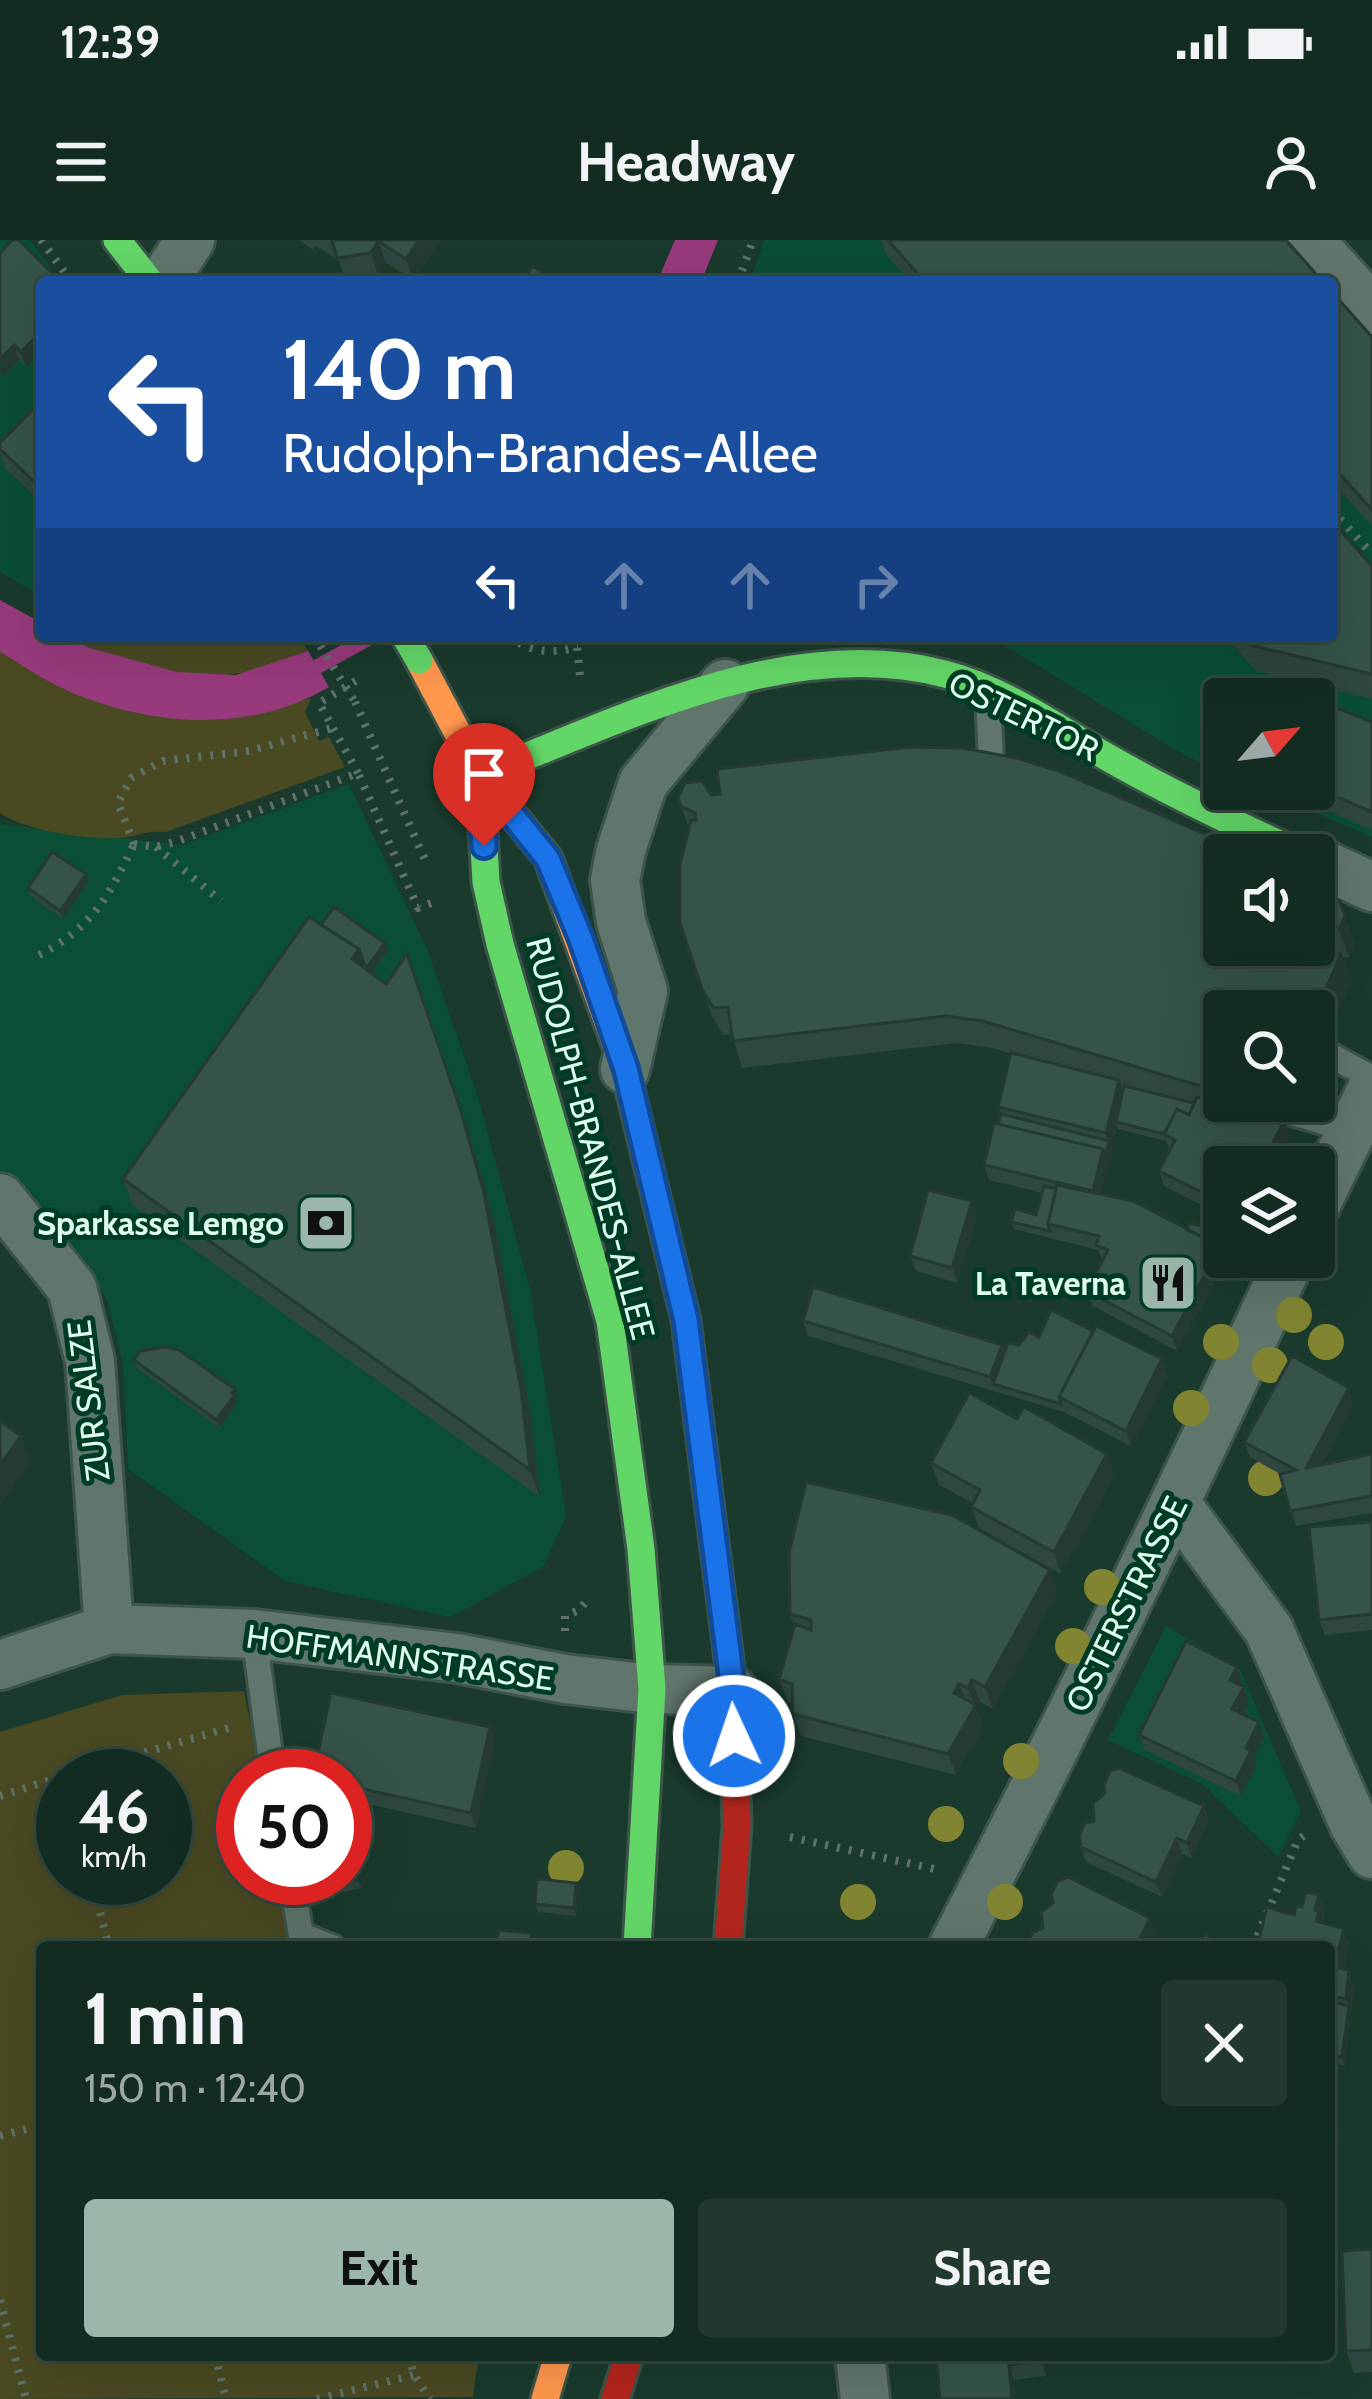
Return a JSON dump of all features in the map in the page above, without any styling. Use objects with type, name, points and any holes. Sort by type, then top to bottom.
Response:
[{"type":"main road","points":[[117,240],[145,276]]},
{"type":"main road","points":[[412,648],[480,775]]},
{"type":"main road","name":"OSTERTOR","points":[[480,775],[725,684],[815,668],[886,664],[946,675],[988,694],[1106,766],[1160,786],[1233,834]]},
{"type":"main road","name":"RUDOLPH-BRANDES-ALLEE","points":[[480,775],[548,859],[581,939],[626,1069],[686,1320],[733,1691],[737,1826],[728,1941]]},
{"type":"main road","name":"RUDOLPH-BRANDES-ALLEE","points":[[480,775],[486,882],[500,944],[610,1321],[641,1549],[652,1689],[638,1941]]},
{"type":"main road","points":[[544,2399],[556,2361]]},
{"type":"main road","points":[[615,2399],[627,2361]]},
{"type":"street","points":[[168,276],[190,240]]},
{"type":"street","points":[[1309,240],[1372,310]]},
{"type":"street","points":[[626,1069],[643,991],[621,922],[615,880],[621,850],[643,783],[725,684]]},
{"type":"street","name":"OSTERTOR","points":[[1335,871],[1372,886]]},
{"type":"street","points":[[1335,1164],[1361,1109]]},
{"type":"street","name":"ZUR SALZE","points":[[0,1198],[72,1288],[90,1361],[109,1629]]},
{"type":"street","name":"OSTERSTRASSE","points":[[956,1941],[1176,1504],[1281,1278]]},
{"type":"street","points":[[1176,1504],[1269,1630],[1372,1854]]},
{"type":"street","name":"HOFFMANNSTRASSE","points":[[0,1665],[109,1629],[254,1634],[457,1658],[565,1679],[652,1689],[733,1691]]},
{"type":"street","points":[[861,2361],[866,2399]]},
{"type":"lane","points":[[988,694],[992,780]]},
{"type":"lane","points":[[1160,786],[1160,821]]},
{"type":"lane","points":[[1335,1058],[1372,1078]]},
{"type":"lane","points":[[254,1634],[268,1749]]},
{"type":"lane","points":[[296,1905],[301,1935],[316,1941]]},
{"type":"path","points":[[41,240],[68,276]]},
{"type":"path","points":[[740,276],[753,240]]},
{"type":"path","points":[[1338,517],[1372,554]]},
{"type":"path","points":[[318,642],[355,703]]},
{"type":"path","points":[[519,642],[555,653],[578,647],[577,642]]},
{"type":"path","points":[[39,955],[79,932],[109,896],[134,844],[118,803],[131,778],[163,761],[249,751],[332,728],[358,773],[418,908],[442,898]]},
{"type":"path","points":[[134,844],[155,847],[358,773]]},
{"type":"path","points":[[155,847],[221,901]]},
{"type":"path","points":[[156,1749],[262,1718]]},
{"type":"path","points":[[0,1796],[36,1785]]},
{"type":"path","points":[[1256,1941],[1298,1840],[1346,1804]]},
{"type":"path","points":[[772,1834],[988,1880]]},
{"type":"path","points":[[99,1905],[108,1941]]},
{"type":"path","points":[[0,2136],[36,2127]]},
{"type":"path","points":[[0,2300],[26,2399]]},
{"type":"path","points":[[216,2361],[226,2399]]},
{"type":"path","points":[[410,2361],[430,2399]]},
{"type":"path","points":[[317,2399],[414,2375]]},
{"type":"shaded area","points":[[0,240],[30,240],[57,276],[36,276],[36,593],[0,572]]},
{"type":"shaded area","points":[[675,240],[718,240],[703,276],[660,276]]},
{"type":"shaded area","points":[[764,240],[1328,240],[1372,290],[1372,837],[1310,810],[1335,810],[1335,678],[1203,678],[1203,764],[999,642],[1338,642],[1338,276],[752,276]]},
{"type":"shaded area","points":[[0,600],[36,620],[36,642],[78,642],[177,672],[236,675],[308,651],[329,687],[265,713],[232,719],[164,718],[66,690],[0,652]]},
{"type":"shaded area","points":[[80,642],[303,642],[308,651],[243,673],[213,675],[170,672]]},
{"type":"shaded area","points":[[0,652],[65,690],[274,709],[311,698],[305,712],[319,741],[329,737],[345,767],[166,832],[91,837],[25,825],[0,813]]},
{"type":"shaded area","points":[[349,784],[428,951],[478,1097],[530,1289],[566,1516],[544,1566],[451,1617],[285,1581],[128,1469],[123,1365],[107,1300],[81,1257],[32,1199],[0,1170],[0,824],[182,845]]},
{"type":"shaded area","points":[[1166,1626],[1240,1669],[1301,1811],[1278,1857],[1202,1784],[1108,1740]]},
{"type":"shaded area","points":[[244,1691],[256,1749],[216,1749],[216,1905],[285,1905],[292,1941],[36,1941],[36,2361],[478,2361],[473,2397],[0,2399],[0,1732],[122,1695]]},
{"type":"building","points":[[12,240],[19,240],[55,276],[36,276],[36,336],[21,352],[14,345],[0,359],[0,253]]},
{"type":"building","points":[[332,240],[419,240],[406,259],[378,241],[371,253],[337,258]]},
{"type":"building","points":[[888,240],[1286,240],[1318,276],[920,276]]},
{"type":"building","points":[[533,266],[547,276],[526,276]]},
{"type":"building","points":[[1338,299],[1372,337],[1372,510],[1338,472]]},
{"type":"building","points":[[36,406],[36,483],[0,449],[0,443]]},
{"type":"building","points":[[1338,528],[1372,566],[1372,674],[1246,644],[1338,642]]},
{"type":"building","points":[[1335,708],[1372,722],[1372,812],[1335,796]]},
{"type":"building","points":[[910,747],[962,748],[1016,758],[1059,771],[1205,834],[1203,966],[1335,966],[1335,951],[1341,954],[1325,990],[1203,990],[1203,1087],[983,1021],[946,1016],[733,1041],[728,1007],[713,1008],[702,989],[680,923],[680,865],[691,820],[696,820],[695,813],[681,806],[678,798],[685,783],[702,781],[711,795],[720,794],[717,769]]},
{"type":"building","points":[[52,852],[86,874],[60,911],[28,888]]},
{"type":"building","points":[[1335,898],[1345,916],[1335,930]]},
{"type":"building","points":[[334,907],[385,943],[366,969],[359,949],[321,925]]},
{"type":"building","name":"Sparkasse Lemgo","points":[[309,917],[359,949],[352,959],[386,984],[407,954],[483,1189],[521,1389],[530,1470],[123,1179]]},
{"type":"building","points":[[1011,1053],[1119,1080],[1106,1133],[998,1107]]},
{"type":"building","points":[[1124,1086],[1194,1103],[1189,1115],[1177,1109],[1164,1134],[1116,1122]]},
{"type":"building","points":[[1197,1097],[1203,1099],[1203,1122],[1284,1122],[1271,1146],[1203,1146],[1203,1193],[1159,1171],[1175,1140],[1164,1134],[1177,1109],[1189,1115]]},
{"type":"building","points":[[1001,1114],[1109,1141],[1106,1156],[1103,1149],[998,1124]]},
{"type":"building","points":[[994,1123],[1103,1149],[1093,1191],[984,1165]]},
{"type":"building","points":[[1057,1185],[1133,1201],[1203,1237],[1203,1278],[1172,1336],[1087,1291],[1108,1250],[1096,1245],[1099,1236],[1048,1224]]},
{"type":"building","points":[[1044,1186],[1056,1189],[1050,1231],[1011,1222],[1015,1209],[1036,1215]]},
{"type":"building","points":[[928,1190],[972,1201],[952,1268],[910,1256]]},
{"type":"building","points":[[1189,1223],[1203,1226],[1203,1238],[1186,1229]]},
{"type":"building","points":[[813,1287],[1002,1345],[990,1377],[803,1321]]},
{"type":"building","points":[[1051,1310],[1093,1331],[1059,1397],[1061,1404],[993,1384],[1008,1343],[1019,1345],[1029,1332],[1039,1337]]},
{"type":"building","points":[[1096,1326],[1162,1359],[1126,1431],[1059,1397]]},
{"type":"building","points":[[179,1350],[235,1389],[216,1420],[134,1360],[140,1351]]},
{"type":"building","points":[[1292,1356],[1349,1388],[1306,1468],[1372,1454],[1372,1496],[1290,1511],[1280,1474],[1296,1470],[1244,1442]]},
{"type":"building","points":[[969,1393],[1017,1419],[1024,1407],[1107,1454],[1054,1552],[971,1507],[980,1490],[931,1463]]},
{"type":"building","points":[[0,1421],[21,1436],[0,1465]]},
{"type":"building","points":[[806,1482],[952,1515],[1050,1570],[985,1687],[972,1680],[968,1688],[959,1684],[954,1693],[976,1705],[948,1754],[793,1714],[792,1684],[779,1679],[795,1624],[811,1630],[811,1620],[790,1614],[789,1553]]},
{"type":"building","points":[[1372,1522],[1372,1614],[1319,1620],[1309,1527]]},
{"type":"building","points":[[1186,1641],[1237,1667],[1230,1680],[1244,1687],[1232,1709],[1259,1722],[1236,1781],[1139,1735]]},
{"type":"building","points":[[331,1693],[490,1727],[471,1813],[372,1791],[372,1749],[319,1749]]},
{"type":"building","points":[[1119,1768],[1204,1806],[1187,1843],[1177,1838],[1156,1882],[1081,1847],[1079,1836],[1085,1823],[1094,1821],[1093,1804],[1105,1793],[1110,1771]]},
{"type":"building","points":[[1068,1877],[1150,1918],[1139,1941],[1028,1941],[1043,1928],[1041,1912],[1053,1903],[1051,1894],[1058,1881]]},
{"type":"building","points":[[537,1879],[576,1883],[574,1908],[535,1904]]},
{"type":"building","points":[[1306,1892],[1319,1895],[1316,1921],[1344,1929],[1335,1963],[1335,1941],[1258,1941],[1267,1907],[1294,1915],[1296,1905],[1302,1907]]},
{"type":"building","points":[[498,1930],[531,1933],[530,1941],[497,1941]]},
{"type":"building","points":[[1335,1967],[1349,1970],[1346,1999],[1335,1996]]},
{"type":"building","points":[[1335,2002],[1349,2006],[1342,2057],[1335,2056]]},
{"type":"building","points":[[1372,2249],[1372,2350],[1346,2351],[1342,2251]]},
{"type":"building","points":[[937,2361],[1041,2361],[1009,2365],[1012,2399],[940,2399]]},
{"type":"waterway","points":[[300,676],[362,642]]},
{"type":"traffic: fast","points":[[117,240],[145,276]]},
{"type":"traffic: fast","points":[[408,642],[419,660]]},
{"type":"traffic: fast","points":[[480,775],[707,689],[767,673],[886,664],[945,674],[988,689],[1155,783],[1259,834]]},
{"type":"traffic: fast","points":[[480,775],[486,882],[500,944],[610,1321],[641,1549],[652,1689],[637,1941]]},
{"type":"traffic: slow","points":[[419,660],[480,775],[548,858],[625,1069],[686,1320],[702,1447]]},
{"type":"traffic: slow","points":[[545,2399],[556,2361]]},
{"type":"traffic: jam","points":[[702,1447],[733,1691],[737,1826],[728,1941]]},
{"type":"traffic: jam","points":[[615,2399],[627,2361]]},
{"type":"place","name":"Sparkasse Lemgo","points":[[326,1223]]},
{"type":"place","name":"La Taverna","points":[[1168,1283]]},
{"type":"route","points":[[484,846],[480,775],[548,859],[626,1069],[686,1320],[733,1691],[734,1736]]}]
